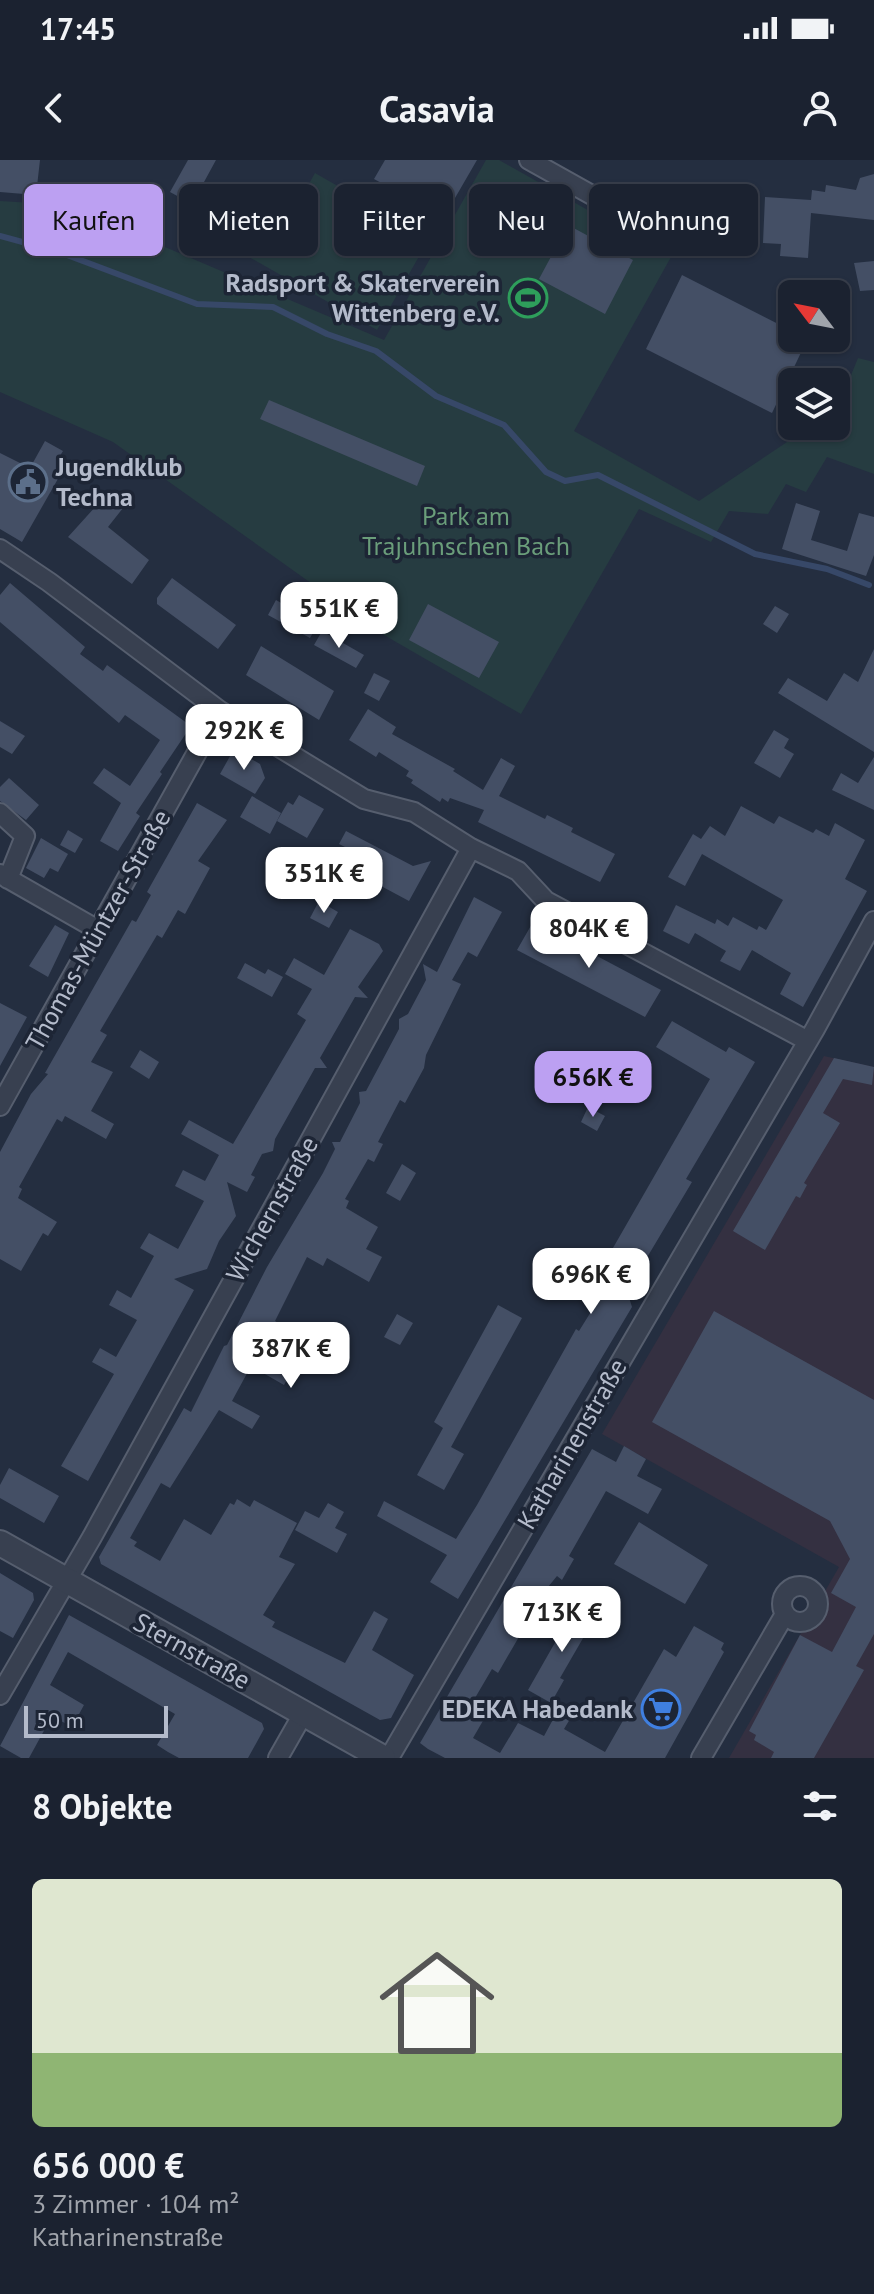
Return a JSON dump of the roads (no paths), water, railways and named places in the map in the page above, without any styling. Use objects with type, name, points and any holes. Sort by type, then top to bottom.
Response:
[{"type":"street","points":[[529,160],[589,193]]},
{"type":"street","points":[[0,549],[220,711],[364,799],[414,812],[471,848],[518,871],[546,901],[808,1041]]},
{"type":"street","name":"Thomas-Müntzer-Straße","points":[[1,1104],[220,711]]},
{"type":"street","points":[[0,813],[25,836],[4,877],[98,930]]},
{"type":"street","name":"Wichernstraße","points":[[0,1695],[471,848]]},
{"type":"street","name":"Katharinenstraße","points":[[386,1758],[808,1041],[874,921]]},
{"type":"street","name":"Sternstraße","points":[[0,1543],[386,1758]]},
{"type":"street","points":[[701,1758],[785,1614]]},
{"type":"street","points":[[278,1758],[303,1714]]},
{"type":"waterway","points":[[0,236],[59,252],[197,304],[273,307],[327,334],[376,351],[436,396],[504,425],[546,472],[565,481],[598,475],[755,554],[827,569],[869,585]]},
{"type":"place","name":"Radsport & Skaterverein Wittenberg e.V.","points":[[528,298]]},
{"type":"place","name":"Jugendklub Techna","points":[[28,482]]},
{"type":"place","name":"EDEKA Habedank","points":[[661,1709]]},
{"type":"park label","name":"Park am Trajuhnschen Bach","points":[[466,531]]}]
